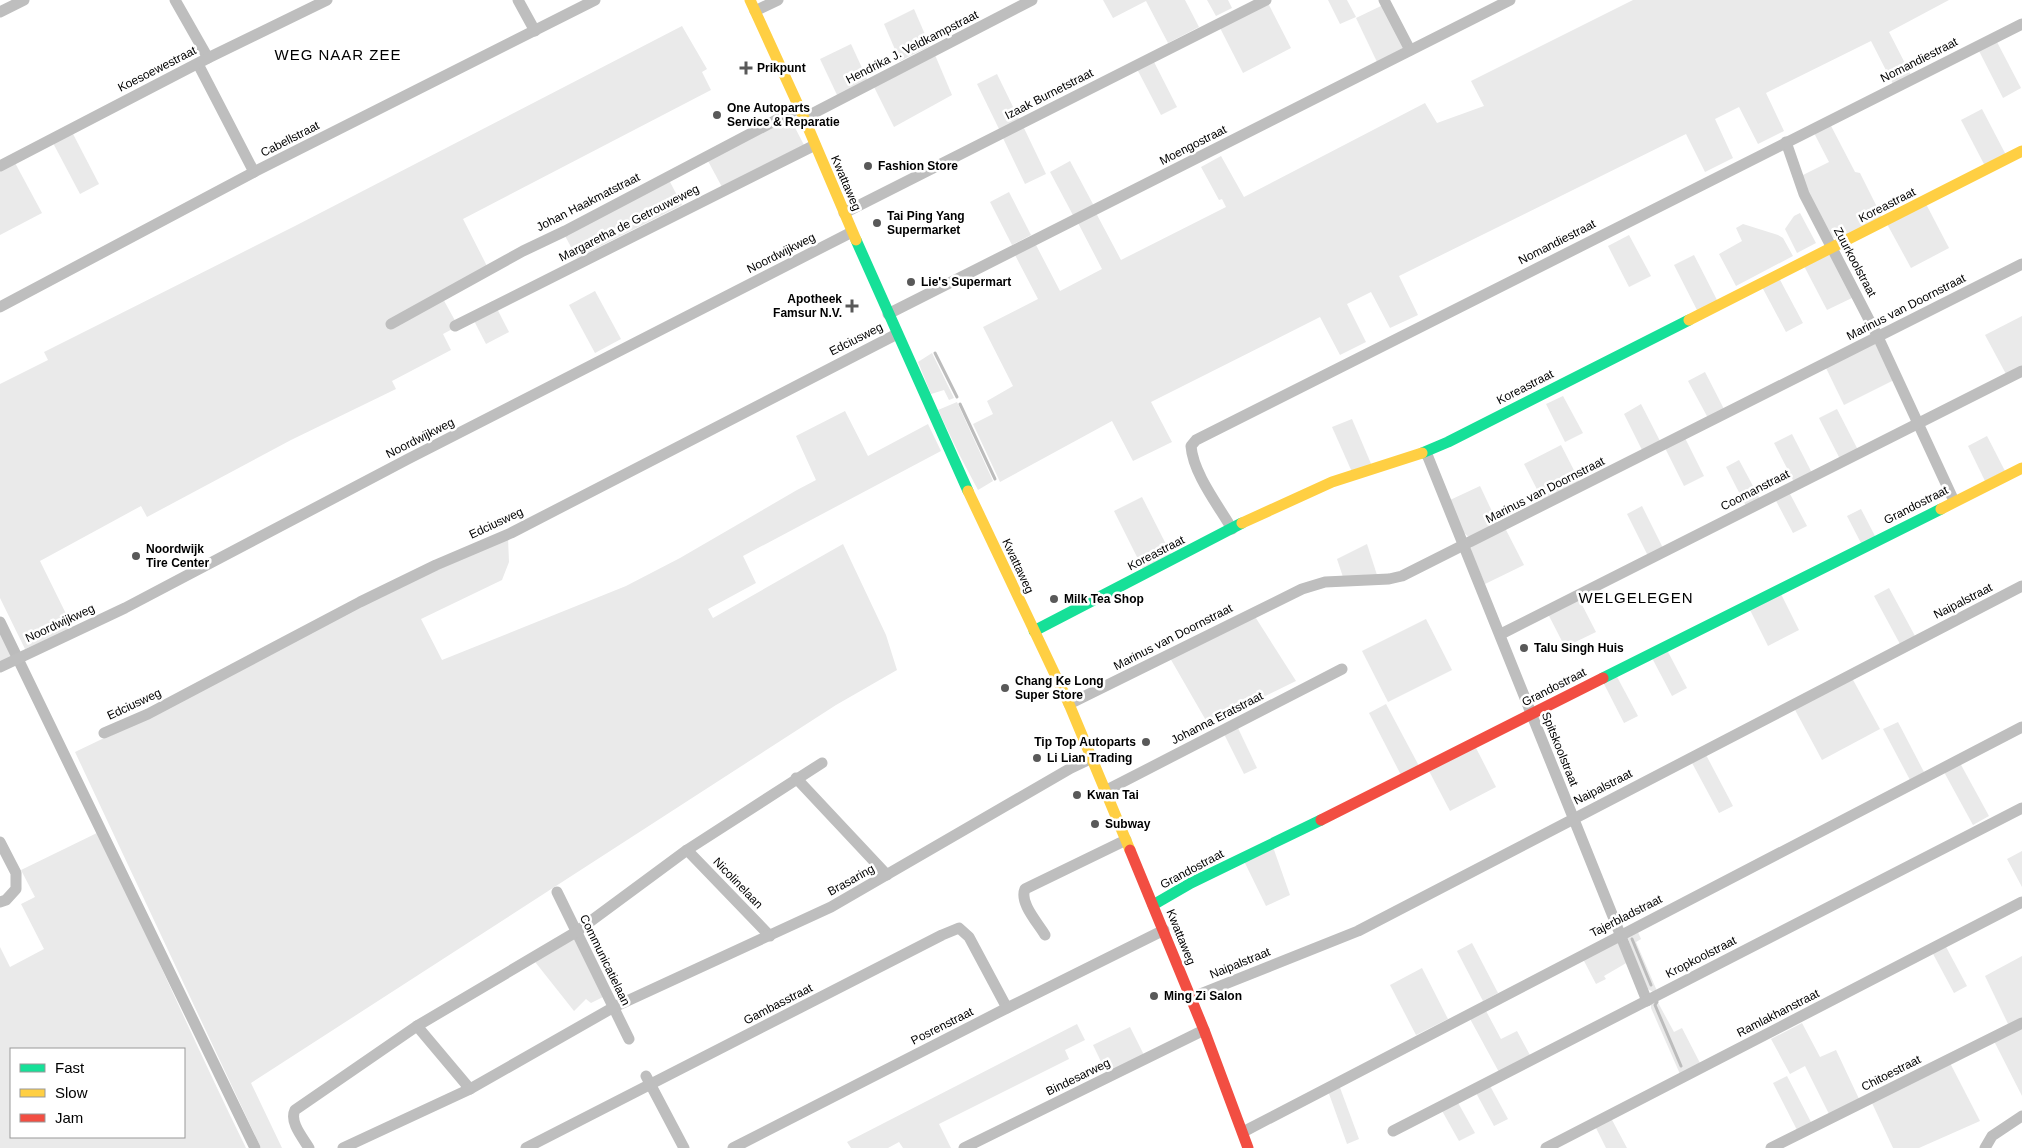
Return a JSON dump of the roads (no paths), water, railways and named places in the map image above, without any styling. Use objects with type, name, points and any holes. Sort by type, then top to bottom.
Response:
[{"type":"street","points":[[0,12],[24,0]]},
{"type":"street","points":[[175,0],[254,172]]},
{"type":"street","name":"Koesoewestraat","points":[[0,166],[203,61],[328,0]]},
{"type":"street","points":[[518,0],[535,31]]},
{"type":"street","name":"Cabellstraat","points":[[0,307],[254,172],[595,0]]},
{"type":"street","name":"Kwattaweg","points":[[750,0],[802,113],[888,314],[993,546],[1069,704],[1164,930],[1248,1148]]},
{"type":"street","points":[[756,11],[778,0]]},
{"type":"street","name":"Hendrika J. Veldkampstraat","points":[[802,113],[1032,0]]},
{"type":"street","name":"Izaak Burnetstraat","points":[[844,213],[1266,0]]},
{"type":"street","points":[[1384,0],[1410,50]]},
{"type":"street","name":"Moengostraat","points":[[888,314],[1510,0]]},
{"type":"street","name":"Nomandiestraat","points":[[1232,529],[1196,466],[1191,446],[1196,440],[2022,24]]},
{"type":"street","name":"Johan Haakmatstraat","points":[[391,324],[522,250],[565,231],[802,113]]},
{"type":"street","name":"Zuurkoolstraat","points":[[1786,142],[1804,194],[1878,337],[1954,502]]},
{"type":"street","name":"Margaretha de Getrouweweg","points":[[455,326],[815,144]]},
{"type":"street","name":"Koreastraat","points":[[1034,632],[1232,529],[1316,488],[1426,452],[2022,151]]},
{"type":"street","name":"Noordwijkweg","points":[[5,664],[125,608],[417,455],[852,232]]},
{"type":"street","name":"Marinus van Doornstraat","points":[[1069,704],[1302,589],[1324,582],[1388,579],[1402,576],[2022,264]]},
{"type":"street","name":"Edciusweg","points":[[104,733],[148,714],[360,602],[511,533],[897,334]]},
{"type":"street","name":"Coomanstraat","points":[[1501,634],[2022,371]]},
{"type":"street","name":"Spitskoolstraat","points":[[1426,452],[1463,546],[1501,634],[1531,714],[1647,1001]]},
{"type":"street","name":"Grandostraat","points":[[1153,905],[1191,883],[2022,468]]},
{"type":"street","name":"Naipalstraat","points":[[1190,998],[1358,931],[2022,586]]},
{"type":"street","name":"Johanna Eratstraat","points":[[1105,791],[1342,669]]},
{"type":"street","name":"Tajerbladstraat","points":[[1243,1132],[1620,934],[2022,727]]},
{"type":"street","name":"Brasaring","points":[[343,1148],[470,1089],[614,1007],[831,907],[1071,768],[1092,758]]},
{"type":"street","points":[[309,1148],[294,1121],[293,1114],[295,1110],[417,1026],[576,932],[687,850],[822,763]]},
{"type":"street","points":[[796,778],[887,876]]},
{"type":"street","name":"Kropkoolstraat","points":[[1393,1131],[2022,808]]},
{"type":"street","points":[[1045,935],[1024,902],[1023,895],[1026,889],[1126,840]]},
{"type":"street","points":[[0,842],[16,872],[16,889],[6,900],[0,902]]},
{"type":"street","name":"Nicolinelaan","points":[[687,850],[770,936]]},
{"type":"street","name":"Communicatielaan","points":[[557,892],[629,1039]]},
{"type":"street","name":"Ramlakhanstraat","points":[[1546,1148],[2022,902]]},
{"type":"street","name":"Gambasstraat","points":[[526,1148],[649,1080],[959,928],[969,937],[1007,1008]]},
{"type":"street","name":"Posrenstraat","points":[[733,1148],[1164,930]]},
{"type":"street","name":"Chitoestraat","points":[[1771,1148],[2022,1023]]},
{"type":"street","points":[[417,1026],[470,1089]]},
{"type":"street","name":"Bindesarweg","points":[[964,1148],[1204,1030]]},
{"type":"street","points":[[649,1080],[684,1148]]},
{"type":"street","points":[[1985,1148],[1992,1136],[2022,1116]]},
{"type":"waterway","points":[[935,353],[957,397]]},
{"type":"waterway","points":[[960,404],[995,479]]},
{"type":"waterway","points":[[0,622],[255,1148]]},
{"type":"waterway","points":[[1632,939],[1651,985]]},
{"type":"waterway","points":[[1657,1002],[1655,1005],[1681,1066]]},
{"type":"place","name":"Prikpunt","points":[[746,68]]},
{"type":"place","name":"One Autoparts Service & Reparatie","points":[[717,115]]},
{"type":"place","name":"Fashion Store","points":[[868,166]]},
{"type":"place","name":"Tai Ping Yang Supermarket","points":[[877,223]]},
{"type":"place","name":"Lie's Supermart","points":[[911,282]]},
{"type":"place","name":"Apotheek Famsur N.V.","points":[[852,306]]},
{"type":"place","name":"Noordwijk Tire Center","points":[[136,556]]},
{"type":"place","name":"Milk Tea Shop","points":[[1054,599]]},
{"type":"place","name":"Talu Singh Huis","points":[[1524,648]]},
{"type":"place","name":"Chang Ke Long Super Store","points":[[1005,688]]},
{"type":"place","name":"Tip Top Autoparts","points":[[1146,742]]},
{"type":"place","name":"Li Lian Trading","points":[[1037,758]]},
{"type":"place","name":"Kwan Tai","points":[[1077,795]]},
{"type":"place","name":"Subway","points":[[1095,824]]},
{"type":"place","name":"Ming Zi Salon","points":[[1154,996]]},
{"type":"district","name":"WEG NAAR ZEE","points":[[338,54]]},
{"type":"district","name":"WELGELEGEN","points":[[1636,597]]}]
